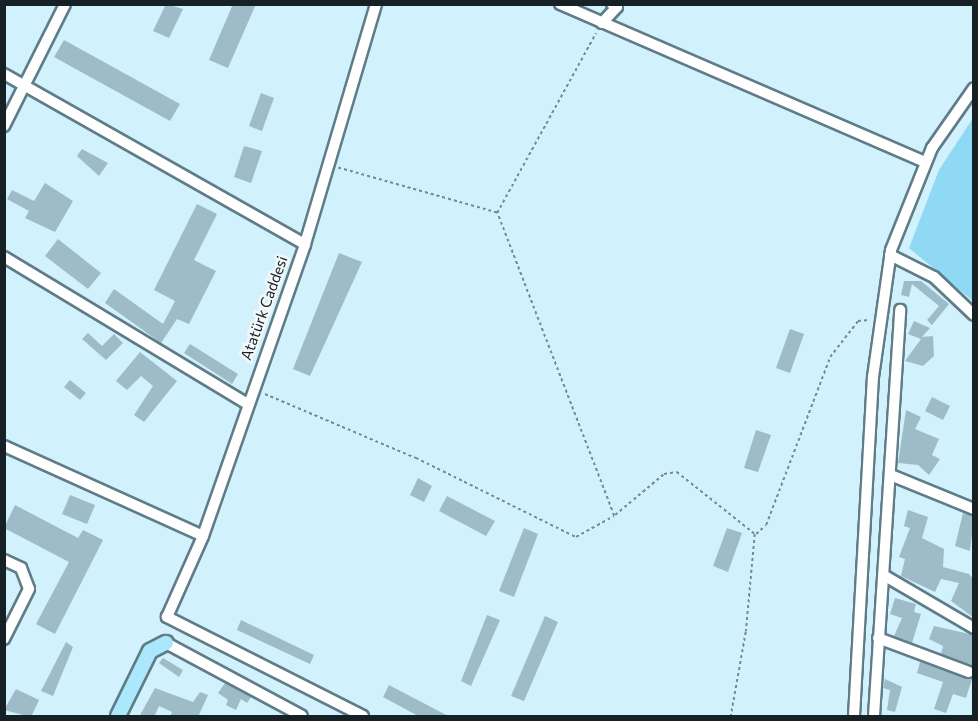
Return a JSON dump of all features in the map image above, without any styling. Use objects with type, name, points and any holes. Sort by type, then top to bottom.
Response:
[{"type":"main road","points":[[118,717],[150,651],[166,643]]},
{"type":"street","points":[[4,126],[65,4]]},
{"type":"street","name":"Atatürk Caddesi","points":[[363,717],[167,617],[204,536],[305,244],[330,165],[375,4]]},
{"type":"street","points":[[560,4],[925,162]]},
{"type":"street","points":[[602,23],[617,7],[612,4]]},
{"type":"street","points":[[4,74],[305,244]]},
{"type":"street","points":[[855,717],[881,318],[890,255],[925,162],[974,88]]},
{"type":"street","points":[[890,255],[934,277],[974,315]]},
{"type":"street","points":[[4,257],[248,404]]},
{"type":"street","points":[[874,717],[878,638],[893,476],[900,310]]},
{"type":"street","points":[[4,446],[204,536]]},
{"type":"street","points":[[893,476],[974,509]]},
{"type":"street","points":[[4,560],[21,568],[30,589],[4,639]]},
{"type":"street","points":[[885,576],[974,628]]},
{"type":"street","points":[[878,638],[969,672]]},
{"type":"street","points":[[166,643],[302,717]]},
{"type":"path","points":[[497,213],[602,23]]},
{"type":"path","points":[[330,165],[497,213]]},
{"type":"path","points":[[497,213],[614,516]]},
{"type":"path","points":[[730,717],[746,632],[755,534],[766,525],[830,357],[858,321],[881,318]]},
{"type":"path","points":[[253,389],[416,458],[576,537],[614,516],[664,474],[677,472],[755,534]]},
{"type":"shaded area","points":[[973,118],[974,301],[909,248],[939,170]]},
{"type":"building","points":[[166,4],[183,9],[169,38],[153,31]]},
{"type":"building","points":[[233,4],[256,4],[228,68],[209,60]]},
{"type":"building","points":[[64,40],[180,104],[170,121],[54,57]]},
{"type":"building","points":[[261,93],[274,98],[262,131],[249,126]]},
{"type":"building","points":[[244,146],[262,151],[251,183],[234,177]]},
{"type":"building","points":[[82,149],[108,163],[99,176],[77,156]]},
{"type":"building","points":[[45,183],[73,201],[55,232],[25,218],[29,211],[7,199],[12,190],[34,201]]},
{"type":"building","points":[[197,204],[217,214],[194,260],[216,271],[189,324],[177,319],[161,343],[105,303],[114,289],[163,324],[175,301],[154,290]]},
{"type":"building","points":[[58,239],[101,273],[88,289],[45,256]]},
{"type":"building","points":[[339,253],[362,262],[310,376],[293,369]]},
{"type":"building","points":[[904,281],[921,281],[949,304],[932,325],[927,320],[939,306],[912,284],[909,297],[901,295]]},
{"type":"building","points":[[914,321],[930,328],[922,337],[933,336],[934,356],[923,366],[905,361],[921,339],[908,334]]},
{"type":"building","points":[[790,329],[804,334],[790,373],[776,368]]},
{"type":"building","points":[[88,333],[102,346],[114,334],[123,343],[106,360],[82,339]]},
{"type":"building","points":[[190,344],[238,374],[232,384],[184,353]]},
{"type":"building","points":[[140,352],[177,381],[144,422],[134,415],[153,386],[141,376],[127,390],[116,381]]},
{"type":"building","points":[[70,380],[86,393],[80,400],[64,387]]},
{"type":"building","points":[[932,397],[950,406],[943,420],[925,411]]},
{"type":"building","points":[[906,410],[921,417],[915,429],[939,439],[932,455],[940,459],[929,475],[918,465],[898,463]]},
{"type":"building","points":[[756,430],[771,435],[758,472],[744,468]]},
{"type":"building","points":[[418,478],[432,486],[424,502],[410,495]]},
{"type":"building","points":[[70,495],[95,505],[87,524],[62,514]]},
{"type":"building","points":[[447,496],[495,521],[486,536],[439,511]]},
{"type":"building","points":[[15,505],[78,538],[83,530],[103,540],[55,634],[36,624],[69,562],[4,528]]},
{"type":"building","points":[[908,510],[928,517],[922,538],[944,549],[943,567],[969,574],[974,580],[974,618],[951,601],[959,583],[941,579],[935,592],[901,576],[905,559],[899,557],[910,528],[904,526]]},
{"type":"building","points":[[963,513],[974,516],[970,551],[955,546]]},
{"type":"building","points":[[524,528],[538,534],[514,597],[499,591]]},
{"type":"building","points":[[727,528],[742,533],[728,572],[713,566]]},
{"type":"building","points":[[895,598],[916,604],[914,612],[921,614],[912,643],[894,636],[902,618],[890,614]]},
{"type":"building","points":[[487,615],[500,620],[471,686],[461,681]]},
{"type":"building","points":[[545,616],[558,622],[524,701],[511,696]]},
{"type":"building","points":[[241,620],[314,655],[310,664],[237,630]]},
{"type":"building","points":[[934,626],[974,635],[974,666],[941,654],[943,646],[929,639]]},
{"type":"building","points":[[66,642],[73,647],[53,696],[41,691]]},
{"type":"building","points":[[163,658],[183,670],[179,677],[159,663]]},
{"type":"building","points":[[920,662],[972,679],[966,698],[953,694],[946,713],[934,709],[943,682],[917,673]]},
{"type":"building","points":[[885,679],[902,687],[895,712],[887,710],[890,690],[883,688]]},
{"type":"building","points":[[225,683],[251,697],[247,703],[241,699],[236,710],[226,705],[228,700],[218,693]]},
{"type":"building","points":[[389,685],[450,717],[420,717],[383,697]]},
{"type":"building","points":[[155,688],[193,702],[200,692],[208,695],[198,717],[170,717],[172,712],[159,706],[154,717],[139,717]]},
{"type":"building","points":[[16,689],[39,700],[31,717],[4,710]]}]
